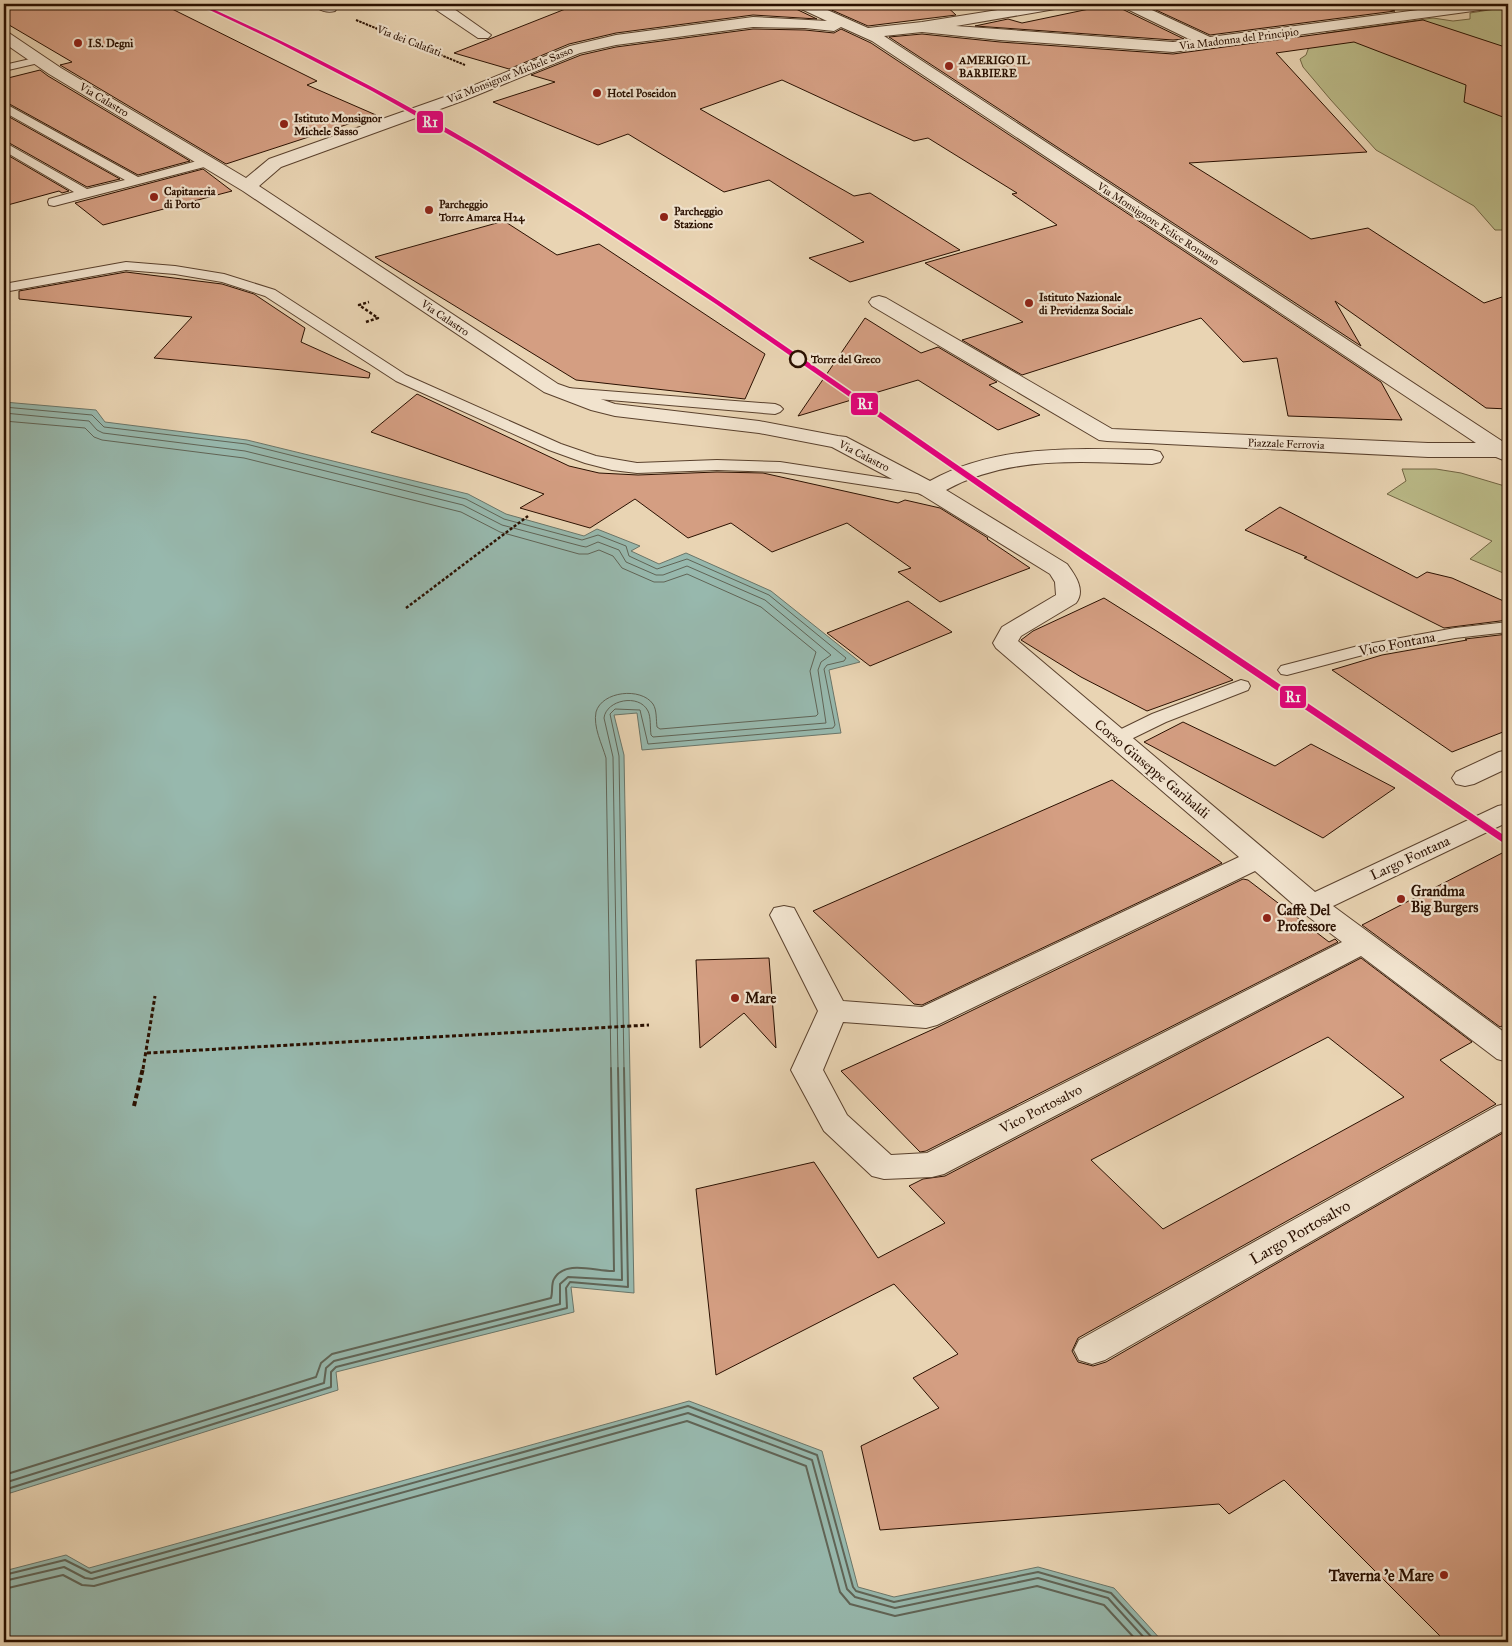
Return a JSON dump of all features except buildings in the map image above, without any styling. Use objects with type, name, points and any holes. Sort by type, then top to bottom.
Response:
[{"type":"street","points":[[437,4],[484,35]]},
{"type":"street","name":"Via Monsignor Michele Sasso","points":[[753,22],[779,13],[793,4]]},
{"type":"street","name":"Via Monsignore Felice Romano","points":[[802,4],[859,30],[1478,435],[1505,457]]},
{"type":"street","points":[[922,27],[1061,4]]},
{"type":"street","points":[[1128,4],[1209,43]]},
{"type":"street","name":"Via Madonna del Principio","points":[[922,27],[1000,35],[1173,47],[1495,4]]},
{"type":"street","name":"Via Monsignor Michele Sasso","points":[[249,187],[255,178],[276,163],[458,97],[583,47],[616,40],[753,22],[805,23],[859,30],[922,27]]},
{"type":"street","name":"Via Calastro","points":[[4,36],[39,60],[249,187],[551,388],[567,393],[593,406],[759,427],[838,442],[938,485]]},
{"type":"street","name":"Via Monsignor Michele Sasso","points":[[208,162],[244,165],[276,163]]},
{"type":"street","name":"Piazzale Ferrovia","points":[[879,302],[1100,432],[1118,437],[1428,450],[1505,457]]},
{"type":"street","name":"Piazzale Ferrovia","points":[[1077,418],[1414,435],[1478,435]]},
{"type":"street","points":[[938,485],[988,464],[1039,455],[1457,462],[1505,457]]},
{"type":"street","name":"Corso Giuseppe Garibaldi","points":[[938,485],[1059,569],[1067,582],[1068,598],[1011,632],[1005,643],[1312,905],[1508,1050]]},
{"type":"street","points":[[1465,778],[1508,758]]},
{"type":"street","name":"Largo Fontana","points":[[1312,905],[1508,812]]},
{"type":"street","points":[[784,915],[834,1011],[926,1018],[1258,859]]},
{"type":"street","name":"Vico Portosalvo","points":[[834,1011],[807,1070],[836,1123],[884,1167],[932,1165],[1363,943]]},
{"type":"street","name":"Largo Portosalvo","points":[[1092,1350],[1508,1114]]},
{"type":"lane","points":[[4,68],[39,60]]},
{"type":"lane","points":[[4,107],[136,180]]},
{"type":"lane","points":[[4,146],[85,193]]},
{"type":"lane","points":[[54,202],[208,162]]},
{"type":"lane","points":[[4,288],[107,268],[142,266],[224,278],[270,293],[401,378],[555,447],[591,460],[638,468],[717,465],[780,467],[938,485]]},
{"type":"lane","points":[[567,393],[775,409]]},
{"type":"lane","name":"Vico Fontana","points":[[1288,670],[1362,650],[1508,627]]},
{"type":"lane","points":[[1116,739],[1159,718],[1241,686]]},
{"type":"path","name":"Via dei Calafati","points":[[325,6],[397,38],[437,51],[495,81]]},
{"type":"path","points":[[332,333],[378,318],[359,305],[406,292]]},
{"type":"path","points":[[406,608],[528,516]]},
{"type":"path","points":[[134,1106],[146,1054],[155,996]]},
{"type":"path","points":[[146,1054],[649,1026]]},
{"type":"green space","points":[[1508,7],[1508,230],[1495,230],[1474,206],[1376,150],[1303,67],[1300,59],[1306,55],[1310,44],[1326,33],[1433,18],[1453,21],[1470,19],[1470,13]]},
{"type":"green space","points":[[1402,469],[1436,469],[1461,473],[1508,487],[1508,575],[1470,559],[1492,541],[1387,494],[1406,481]]},
{"type":"water","points":[[4,402],[96,410],[105,422],[247,440],[468,494],[506,514],[584,536],[597,529],[640,546],[631,551],[659,564],[686,553],[771,591],[860,662],[829,670],[841,733],[642,750],[637,713],[614,715],[624,755],[634,1293],[571,1287],[574,1312],[336,1372],[338,1390],[4,1495]]},
{"type":"water","points":[[689,1401],[822,1451],[858,1587],[894,1597],[1038,1567],[1114,1588],[1163,1642],[4,1642],[4,1571],[66,1555],[89,1568]]},
{"type":"transit line","name":"R1","points":[[199,4],[279,41],[374,90],[478,149],[586,216],[718,303],[1088,559],[1508,842]]},
{"type":"place","name":"I.S. Degni","points":[[78,43]]},
{"type":"place","name":"AMERIGO IL BARBIERE","points":[[949,66]]},
{"type":"place","name":"Hotel Poseidon","points":[[597,93]]},
{"type":"place","name":"Istituto Monsignor Michele Sasso","points":[[284,124]]},
{"type":"place","name":"Capitaneria di Porto","points":[[154,197]]},
{"type":"place","name":"Parcheggio Torre Amarea H24","points":[[429,210]]},
{"type":"place","name":"Parcheggio Stazione","points":[[664,217]]},
{"type":"place","name":"Istituto Nazionale di Previdenza Sociale","points":[[1029,303]]},
{"type":"place","name":"Torre del Greco","points":[[798,359]]},
{"type":"place","name":"Grandma Big Burgers","points":[[1401,899]]},
{"type":"place","name":"Caffè Del Professore","points":[[1267,918]]},
{"type":"place","name":"Mare","points":[[735,998]]},
{"type":"place","name":"Taverna 'e Mare","points":[[1444,1575]]}]
